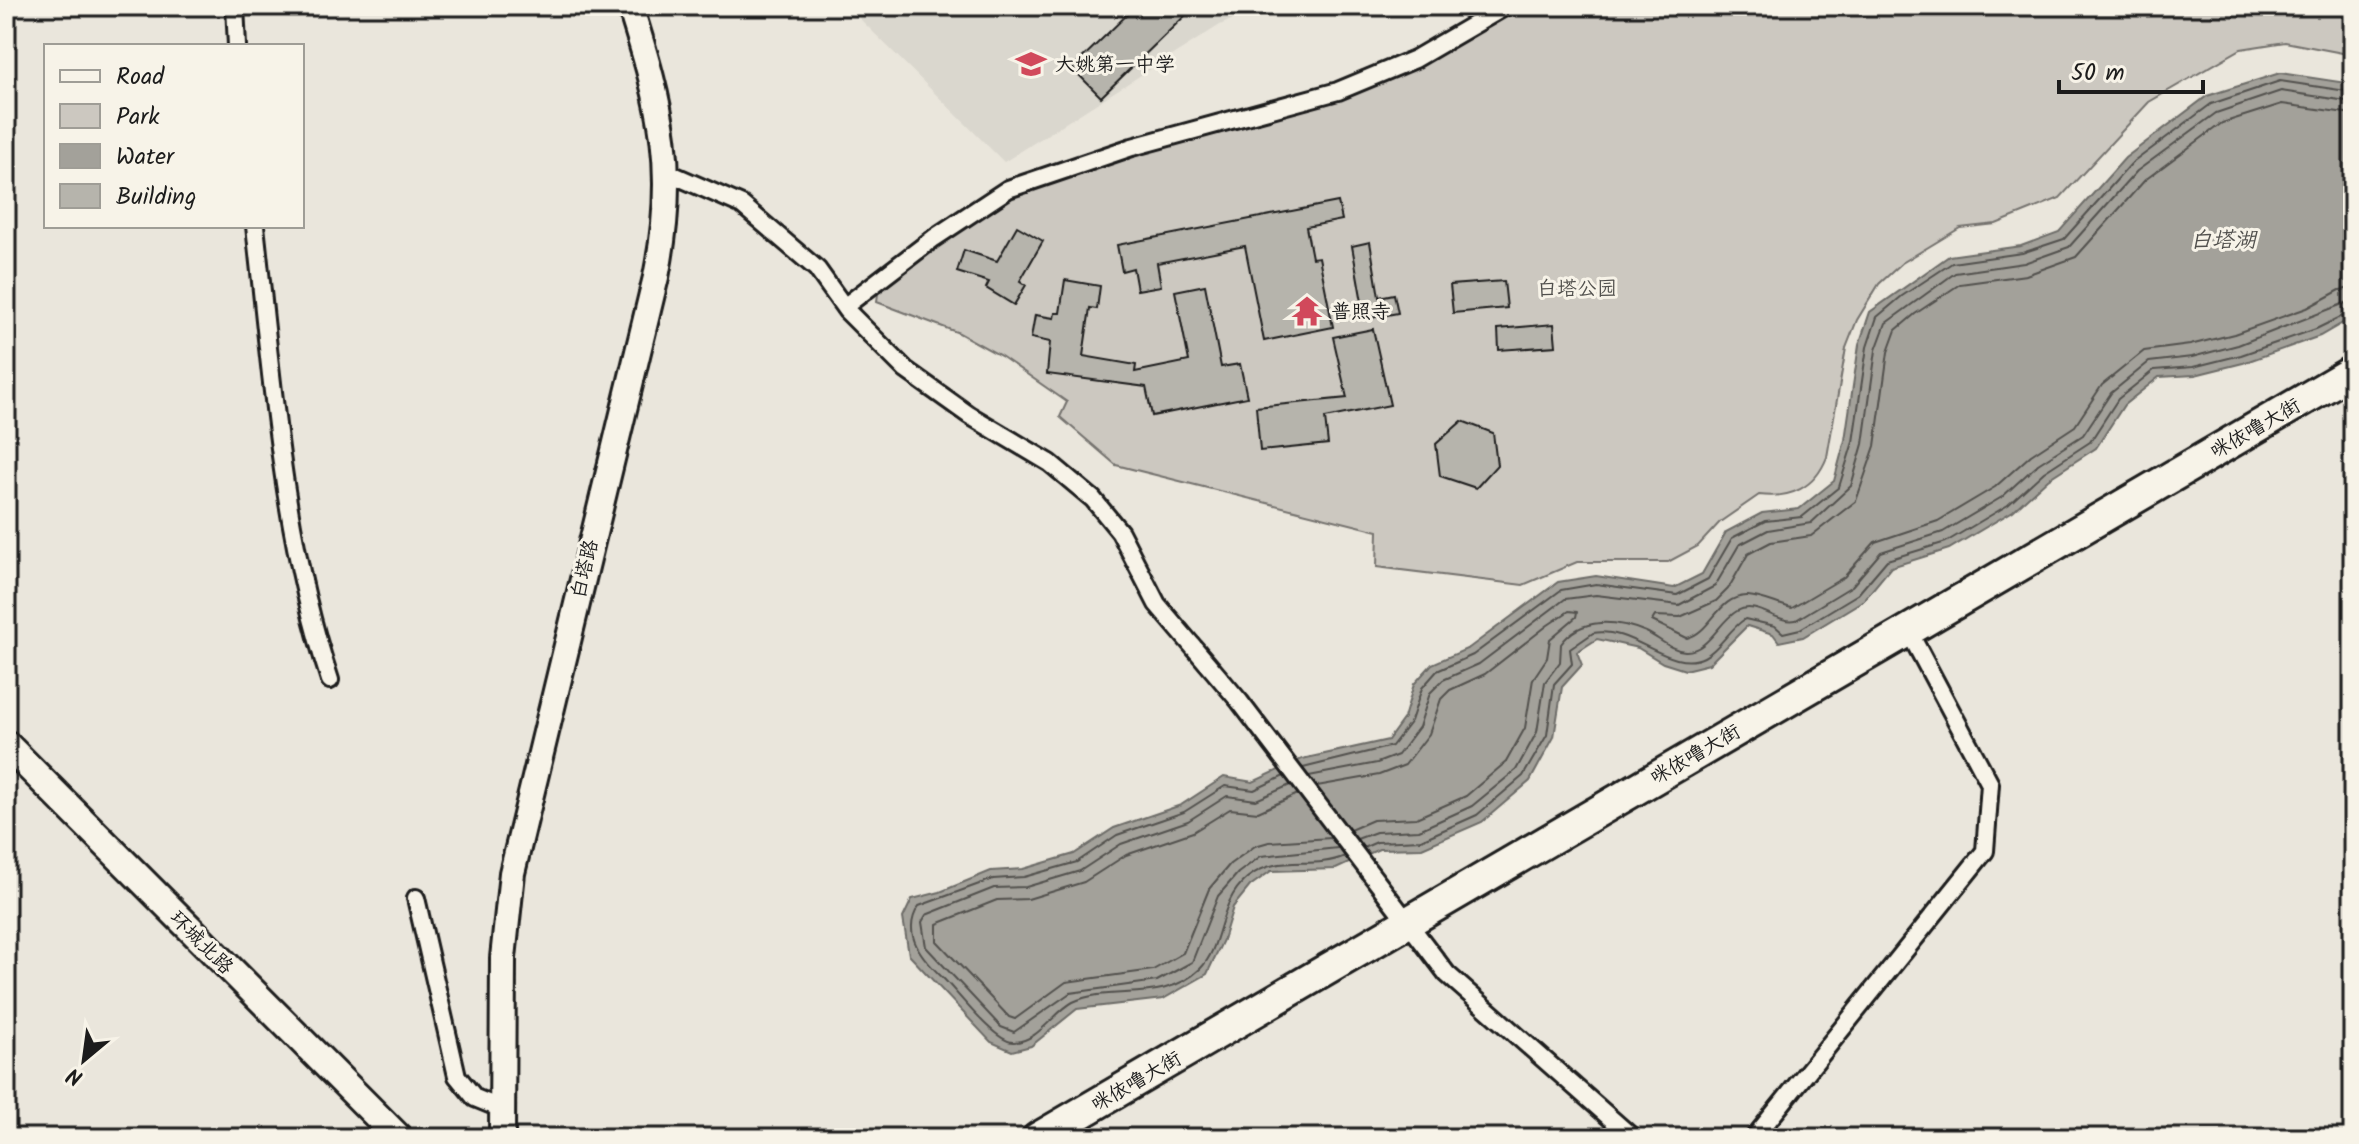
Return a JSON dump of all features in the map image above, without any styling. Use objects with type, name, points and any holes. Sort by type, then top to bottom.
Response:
[{"type":"highway","name":"咪依噜大街","points":[[1038,1138],[2353,371]]},
{"type":"main road","name":"环城北路","points":[[6,744],[399,1138]]},
{"type":"street","points":[[235,6],[237,44]]},
{"type":"street","name":"白塔路","points":[[502,1138],[503,958],[512,873],[656,277],[666,220],[669,173],[660,107],[630,6]]},
{"type":"street","points":[[844,307],[934,238],[1008,189],[1132,147],[1264,114],[1353,86],[1415,59],[1506,6]]},
{"type":"street","points":[[669,173],[742,205],[817,269],[844,307],[906,370],[969,415],[1050,463],[1093,499],[1120,532],[1157,604],[1282,758],[1447,974],[1633,1138]]},
{"type":"street","points":[[255,228],[299,556],[330,680]]},
{"type":"street","points":[[1754,1138],[1985,851],[1990,784],[1908,630]]},
{"type":"street","points":[[416,898],[457,1076],[475,1098],[502,1109]]},
{"type":"shaded area","name":"大姚第一中学","points":[[847,6],[1262,6],[1220,25],[1004,162]]},
{"type":"green space","name":"白塔公园","points":[[1516,6],[2353,6],[2353,55],[2285,42],[2241,49],[2149,102],[2060,198],[1996,224],[1960,228],[1902,263],[1879,284],[1857,320],[1846,348],[1827,457],[1816,477],[1791,493],[1759,495],[1720,522],[1698,546],[1668,562],[1577,562],[1523,585],[1377,567],[1378,531],[1116,465],[1060,417],[1067,402],[1001,356],[959,333],[877,302],[879,284],[997,201],[1137,152],[1325,104],[1414,66]]},
{"type":"water","name":"白塔湖","points":[[2280,73],[2353,84],[2353,317],[2320,336],[2243,363],[2195,375],[2159,377],[2124,405],[2096,448],[2048,479],[2013,511],[1949,549],[1891,567],[1864,600],[1803,637],[1779,642],[1773,634],[1747,626],[1709,664],[1685,670],[1663,663],[1638,648],[1597,639],[1577,652],[1582,665],[1562,687],[1554,737],[1530,781],[1482,822],[1422,848],[1379,849],[1336,869],[1271,871],[1250,886],[1233,907],[1223,940],[1207,974],[1163,999],[1077,1009],[1031,1046],[1012,1051],[991,1042],[909,955],[903,918],[912,899],[940,892],[991,871],[1023,869],[1074,854],[1114,828],[1181,805],[1224,777],[1253,782],[1302,759],[1388,740],[1404,718],[1414,684],[1432,664],[1469,648],[1558,582],[1596,576],[1674,588],[1702,574],[1726,532],[1762,513],[1799,509],[1834,481],[1845,440],[1859,345],[1870,312],[1949,256],[2021,246],[2059,232],[2125,158],[2207,96]]},
{"type":"building","points":[[1136,6],[1195,6],[1101,97],[1072,68]]},
{"type":"building","points":[[1338,202],[1342,220],[1306,227],[1312,258],[1319,257],[1333,327],[1264,341],[1245,246],[1157,263],[1161,286],[1137,290],[1133,268],[1122,271],[1117,245]]},
{"type":"building","points":[[1017,226],[1043,241],[1020,281],[1026,285],[1014,305],[986,288],[989,282],[957,272],[964,250],[997,261]]},
{"type":"building","points":[[1370,242],[1379,297],[1394,294],[1398,313],[1365,319],[1352,246]]},
{"type":"building","points":[[1065,280],[1100,286],[1097,309],[1090,308],[1083,356],[1136,365],[1135,372],[1189,361],[1175,291],[1205,285],[1221,367],[1240,364],[1247,397],[1152,416],[1146,387],[1047,374],[1050,342],[1031,338],[1035,315],[1054,318],[1055,313],[1060,313]]},
{"type":"building","points":[[1504,281],[1507,308],[1453,313],[1450,285]]},
{"type":"building","points":[[1554,324],[1556,346],[1499,350],[1498,329]]},
{"type":"building","points":[[1373,329],[1390,405],[1325,418],[1328,444],[1260,451],[1256,407],[1347,398],[1333,337]]},
{"type":"building","points":[[1462,421],[1493,433],[1497,465],[1476,488],[1440,476],[1436,444]]},
{"type":"place","name":"大姚第一中学","points":[[1031,64]]},
{"type":"place","name":"普照寺","points":[[1307,311]]}]
